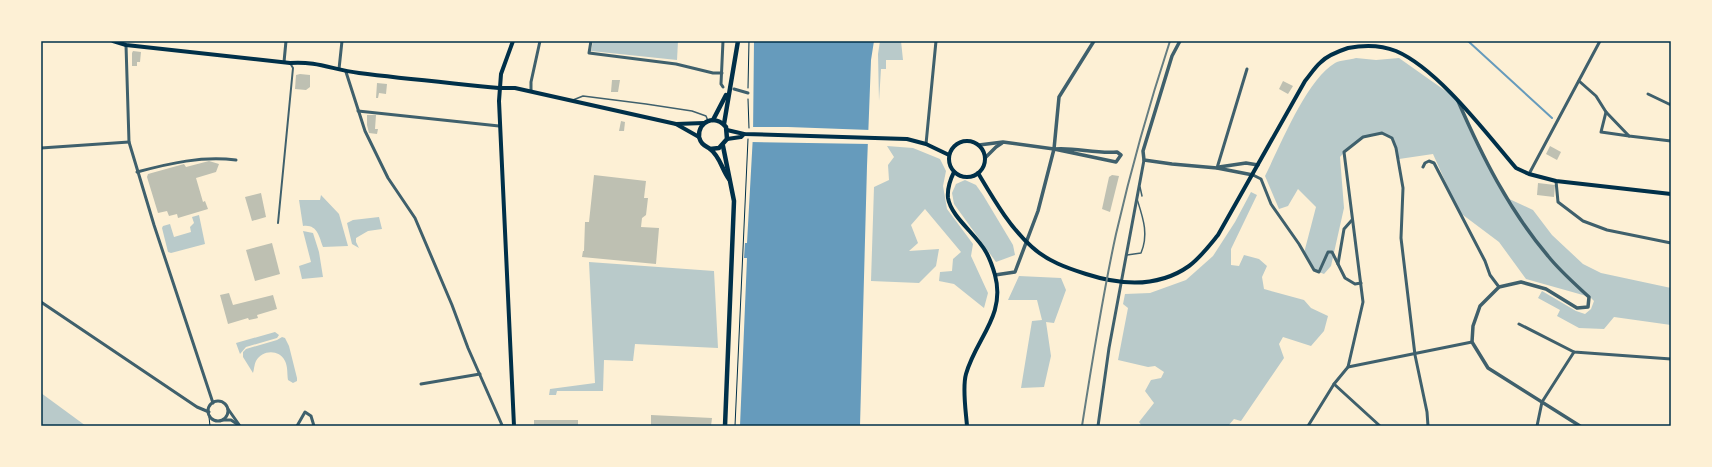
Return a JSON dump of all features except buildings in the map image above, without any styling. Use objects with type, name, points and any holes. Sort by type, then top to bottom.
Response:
[{"type":"main road","points":[[114,41],[126,45],[290,63],[318,64],[346,72],[532,90],[676,124],[699,137]]},
{"type":"main road","points":[[512,426],[499,126],[499,88],[501,74],[513,41]]},
{"type":"main road","points":[[710,149],[723,146],[727,139],[727,130],[724,124],[738,41]]},
{"type":"main road","points":[[978,173],[1015,230],[1032,248],[1049,259],[1067,268],[1116,281],[1138,283],[1158,280],[1171,276],[1189,266],[1203,253],[1218,235],[1305,81],[1321,62],[1339,51],[1357,46],[1368,46],[1396,51],[1423,69],[1457,99],[1516,168],[1529,174],[1556,181],[1671,194]]},
{"type":"main road","points":[[713,120],[728,94]]},
{"type":"main road","points":[[676,124],[706,122],[713,120],[724,124]]},
{"type":"main road","points":[[706,122],[698,132],[699,137],[701,142],[717,157],[729,179],[733,191],[734,214],[725,426]]},
{"type":"main road","points":[[727,130],[744,134],[907,139],[926,144],[949,156]]},
{"type":"main road","points":[[727,139],[741,137],[744,134]]},
{"type":"main road","points":[[964,141],[971,141],[979,145],[985,158],[983,167],[978,173],[970,177],[962,176],[954,172],[950,164],[949,156],[952,149],[957,144],[964,141]]},
{"type":"main road","points":[[723,146],[729,171],[729,179]]},
{"type":"main road","points":[[954,172],[948,186],[948,198],[952,209],[986,252],[995,274],[998,296],[997,308],[966,375],[967,426]]},
{"type":"street","points":[[284,62],[286,41]]},
{"type":"street","points":[[339,69],[342,41]]},
{"type":"street","points":[[532,90],[540,41]]},
{"type":"street","points":[[591,41],[588,53],[676,64],[713,73],[722,73]]},
{"type":"street","points":[[723,41],[721,84],[724,86]]},
{"type":"street","points":[[926,144],[936,41]]},
{"type":"street","points":[[995,274],[1016,272],[1038,211],[1054,150],[1059,97],[1094,41]]},
{"type":"street","points":[[1098,426],[1109,348],[1144,160],[1143,151],[1172,56],[1180,41]]},
{"type":"street","points":[[1529,174],[1600,41]]},
{"type":"street","points":[[126,45],[129,142],[137,172],[213,403],[209,413]]},
{"type":"street","points":[[278,223],[293,68],[290,63]]},
{"type":"street","points":[[1217,168],[1247,69]]},
{"type":"street","points":[[346,72],[365,131],[388,178],[415,218],[501,426],[512,426]]},
{"type":"street","points":[[1579,81],[1596,96],[1606,112],[1629,136]]},
{"type":"street","points":[[734,89],[748,92]]},
{"type":"street","points":[[1648,94],[1671,105]]},
{"type":"street","points":[[1457,99],[1476,143],[1505,197],[1548,257],[1589,297],[1588,307],[1577,308],[1546,289],[1521,282],[1499,287],[1480,306],[1472,326],[1472,342],[1488,368],[1580,426]]},
{"type":"street","points":[[358,111],[499,126]]},
{"type":"street","points":[[1606,112],[1601,132],[1671,141]]},
{"type":"street","points":[[1308,426],[1334,384],[1348,367],[1363,302],[1344,152],[1363,137],[1382,133],[1392,138],[1402,174],[1401,238],[1415,355],[1427,412],[1428,426]]},
{"type":"street","points":[[41,148],[129,142]]},
{"type":"street","points":[[979,145],[1003,142],[1116,162],[1121,155],[1117,152],[1107,154],[1065,148],[1054,150]]},
{"type":"street","points":[[985,158],[1003,142]]},
{"type":"street","points":[[137,172],[178,161],[214,158],[236,160]]},
{"type":"street","points":[[1144,160],[1217,168],[1253,175],[1261,179],[1271,204],[1299,244],[1314,270],[1319,272],[1328,252],[1332,252],[1345,278],[1355,284],[1361,283]]},
{"type":"street","points":[[1424,167],[1425,163],[1429,161],[1434,163],[1485,261],[1490,275],[1499,287]]},
{"type":"street","points":[[1217,168],[1246,163],[1258,165]]},
{"type":"street","points":[[1556,181],[1558,202],[1583,221],[1607,230],[1671,243]]},
{"type":"street","points":[[1338,264],[1344,229],[1352,220]]},
{"type":"street","points":[[41,302],[197,407],[209,413],[213,420],[231,420],[239,426]]},
{"type":"street","points":[[1519,324],[1574,352],[1671,359]]},
{"type":"street","points":[[1348,367],[1415,355],[1472,342]]},
{"type":"street","points":[[1537,426],[1542,402],[1574,352]]},
{"type":"street","points":[[421,384],[480,374]]},
{"type":"street","points":[[1334,384],[1380,426]]},
{"type":"street","points":[[213,403],[219,401],[227,407],[239,426]]},
{"type":"street","points":[[223,420],[228,414],[227,407]]},
{"type":"street","points":[[297,426],[305,412],[311,416],[314,426]]},
{"type":"lane","points":[[571,100],[583,96],[692,111],[706,116],[706,122]]},
{"type":"lane","points":[[1139,184],[1142,196]]},
{"type":"lane","points":[[1126,255],[1133,256],[1141,253],[1145,244],[1146,226],[1137,196]]},
{"type":"path","points":[[748,92],[749,41]]},
{"type":"path","points":[[735,426],[747,183]]},
{"type":"path","points":[[209,413],[210,426]]},
{"type":"shaded area","points":[[593,41],[678,41],[677,60],[591,51]]},
{"type":"shaded area","points":[[880,41],[901,41],[903,60],[886,60],[886,69],[881,69],[879,101],[878,54]]},
{"type":"shaded area","points":[[1356,58],[1376,60],[1399,58],[1457,99],[1505,197],[1533,210],[1552,235],[1583,264],[1601,273],[1671,288],[1671,325],[1614,317],[1604,329],[1579,328],[1557,316],[1560,310],[1538,298],[1542,291],[1576,311],[1585,314],[1591,309],[1594,301],[1590,297],[1526,279],[1499,242],[1459,212],[1433,154],[1399,159],[1392,138],[1385,135],[1364,138],[1351,146],[1340,157],[1344,208],[1331,266],[1324,274],[1314,270],[1304,253],[1316,207],[1298,189],[1288,206],[1279,209],[1265,176],[1286,131],[1314,83],[1335,63]]},
{"type":"shaded area","points":[[887,146],[913,148],[940,159],[946,171],[943,186],[947,209],[973,244],[971,256],[988,293],[984,308],[954,284],[939,281],[940,272],[952,271],[953,259],[961,252],[925,209],[911,225],[918,243],[909,251],[939,249],[936,266],[919,283],[871,281],[874,187],[889,180],[888,165],[894,157]]},
{"type":"shaded area","points":[[965,180],[976,185],[983,195],[1013,245],[1015,255],[996,262],[954,204],[952,193],[956,184]]},
{"type":"shaded area","points":[[1251,192],[1257,195],[1231,249],[1231,265],[1239,266],[1244,255],[1259,259],[1267,266],[1262,277],[1264,289],[1304,300],[1311,308],[1328,316],[1324,331],[1311,346],[1283,337],[1279,344],[1284,358],[1241,421],[1234,419],[1228,426],[1142,426],[1139,422],[1154,403],[1145,391],[1151,380],[1161,378],[1164,372],[1155,366],[1148,367],[1118,360],[1128,308],[1123,304],[1125,294],[1150,293],[1186,280],[1213,256],[1235,222]]},
{"type":"shaded area","points":[[321,195],[339,214],[348,246],[323,247],[317,232],[311,227],[303,226],[299,200],[320,200]]},
{"type":"shaded area","points":[[199,215],[205,244],[171,253],[168,252],[162,228],[163,226],[170,224],[174,237],[191,232],[190,227],[194,223],[192,217]]},
{"type":"shaded area","points":[[379,217],[382,229],[368,231],[356,238],[359,248],[352,244],[347,223],[353,220]]},
{"type":"shaded area","points":[[303,231],[313,233],[319,252],[323,277],[302,279],[299,266],[311,262]]},
{"type":"shaded area","points":[[589,262],[714,271],[718,348],[635,344],[633,361],[604,360],[603,391],[557,391],[556,395],[549,395],[550,389],[595,383]]},
{"type":"shaded area","points":[[1019,276],[1061,278],[1066,290],[1054,323],[1046,322],[1051,356],[1044,387],[1021,388],[1032,321],[1042,320],[1037,300],[1008,300]]},
{"type":"shaded area","points":[[275,332],[279,335],[277,338],[246,347],[240,354],[236,343]]},
{"type":"shaded area","points":[[282,337],[285,338],[289,346],[297,378],[297,381],[293,383],[288,380],[286,363],[279,354],[270,352],[259,357],[256,361],[253,373],[243,357],[243,352],[246,349],[277,340]]},
{"type":"shaded area","points":[[41,393],[86,426],[41,426]]},
{"type":"water","points":[[754,41],[874,41],[871,60],[867,166],[860,426],[740,426],[747,258],[744,258],[745,243],[747,243],[753,135]]},
{"type":"pier","points":[[751,127],[870,130],[870,144],[751,142]]},
{"type":"waterway","points":[[1468,41],[1552,118]]},
{"type":"railway","points":[[1082,426],[1093,354],[1116,234],[1141,137],[1170,41]]}]
